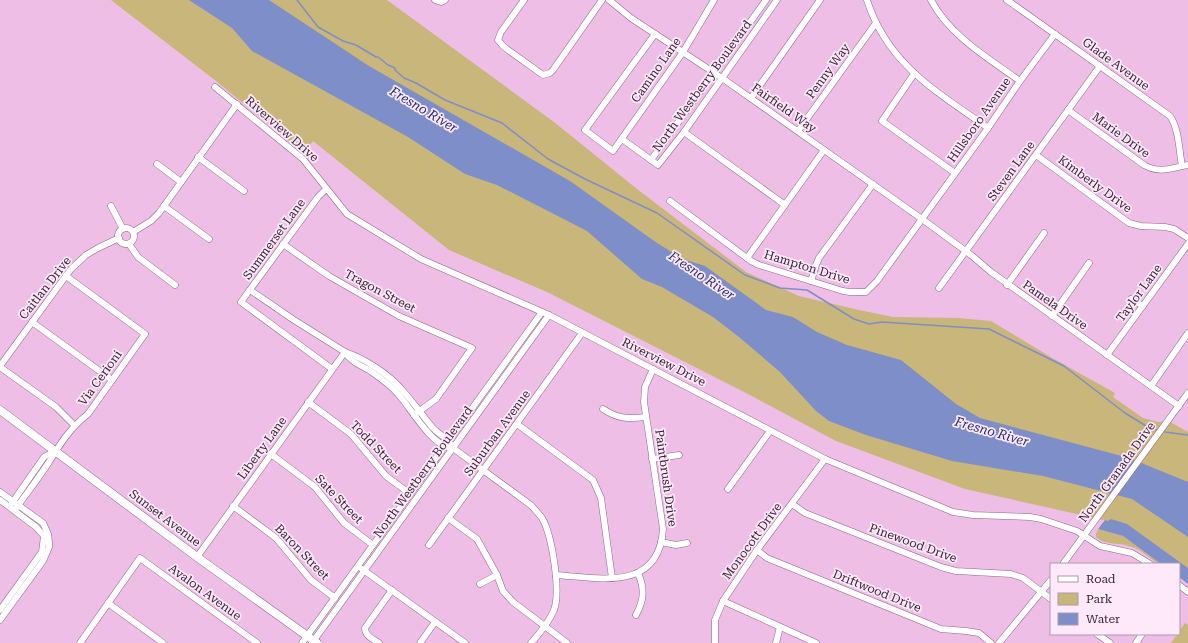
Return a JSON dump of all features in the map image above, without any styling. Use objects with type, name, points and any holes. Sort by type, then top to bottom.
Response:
[{"type":"main road","name":"Sunset Avenue","points":[[0,410],[310,641]]},
{"type":"street","points":[[435,0],[441,2],[445,0]]},
{"type":"street","points":[[524,0],[501,32],[498,40],[504,48],[543,75],[550,73],[553,70],[602,0]]},
{"type":"street","name":"Fairfield Way","points":[[609,0],[631,18],[715,73],[922,219]]},
{"type":"street","name":"Camino Lane","points":[[655,34],[585,130],[613,151],[683,52],[714,0]]},
{"type":"street","name":"North Westberry Boulevard","points":[[766,0],[651,160],[658,165],[684,132],[777,0]]},
{"type":"street","points":[[751,98],[820,0]]},
{"type":"street","points":[[867,0],[876,23],[888,44],[905,65],[923,82],[988,128]]},
{"type":"street","points":[[931,0],[943,19],[967,42],[1020,81]]},
{"type":"street","name":"Glade Avenue","points":[[1007,0],[1170,116],[1174,121],[1185,166]]},
{"type":"street","name":"Penny Way","points":[[798,131],[876,23]]},
{"type":"street","name":"Hillsboro Avenue","points":[[922,219],[1055,34]]},
{"type":"street","name":"Steven Lane","points":[[939,288],[1100,66]]},
{"type":"street","points":[[914,74],[882,121],[956,173]]},
{"type":"street","name":"Riverview Drive","points":[[215,87],[303,159],[341,208],[353,219],[421,259],[549,315],[825,459],[953,512],[973,515],[1030,517],[1041,519],[1070,528],[1100,546],[1132,553],[1148,563]]},
{"type":"street","points":[[133,232],[151,221],[164,206],[237,104]]},
{"type":"street","name":"Marie Drive","points":[[1068,110],[1152,170],[1158,171],[1185,166]]},
{"type":"street","points":[[684,132],[785,205]]},
{"type":"street","points":[[622,139],[651,160]]},
{"type":"street","points":[[747,258],[824,150]]},
{"type":"street","name":"Kimberly Drive","points":[[1036,155],[1129,223],[1141,226],[1174,229],[1188,238]]},
{"type":"street","points":[[198,157],[244,191]]},
{"type":"street","points":[[157,164],[181,182]]},
{"type":"street","points":[[811,281],[820,258],[873,184]]},
{"type":"street","name":"Summerset Lane","points":[[326,189],[318,197],[241,302],[332,369]]},
{"type":"street","name":"Hampton Drive","points":[[670,201],[747,258],[759,265],[850,292],[866,292],[876,281],[922,219]]},
{"type":"street","points":[[111,206],[123,229]]},
{"type":"street","points":[[164,206],[209,239]]},
{"type":"street","name":"Pamela Drive","points":[[922,219],[966,251],[1007,284],[1179,406]]},
{"type":"street","points":[[123,229],[133,232]]},
{"type":"street","points":[[123,229],[119,233],[119,238],[123,243],[129,244],[138,257],[175,285]]},
{"type":"street","points":[[129,244],[133,240],[133,232]]},
{"type":"street","points":[[1007,284],[1044,233]]},
{"type":"street","name":"Caitlan Drive","points":[[0,367],[71,269],[86,255],[119,238]]},
{"type":"street","name":"Tragon Street","points":[[283,244],[329,276],[399,316],[472,348],[436,399],[416,413]]},
{"type":"street","name":"Taylor Lane","points":[[1107,355],[1188,244]]},
{"type":"street","points":[[1052,316],[1089,263]]},
{"type":"street","name":"Via Cerioni","points":[[14,506],[44,457],[55,451],[74,425],[88,414],[145,334],[66,276]]},
{"type":"street","points":[[250,290],[345,352],[348,358],[389,384],[416,413],[449,440],[453,448]]},
{"type":"street","points":[[1131,299],[1143,306]]},
{"type":"street","name":"North Westberry Boulevard","points":[[310,641],[335,598],[542,312]]},
{"type":"street","name":"North Westberry Boulevard","points":[[310,641],[365,571],[549,315]]},
{"type":"street","points":[[32,322],[112,380]]},
{"type":"street","name":"Suburban Avenue","points":[[428,545],[582,333]]},
{"type":"street","points":[[1150,386],[1188,333]]},
{"type":"street","name":"Liberty Lane","points":[[197,557],[345,352]]},
{"type":"street","points":[[0,367],[56,407],[74,425]]},
{"type":"street","name":"Paintbrush Drive","points":[[556,575],[612,578],[626,577],[638,573],[649,565],[655,558],[662,542],[663,529],[644,402],[645,387],[653,369]]},
{"type":"street","name":"North Granada Drive","points":[[1064,563],[1188,393]]},
{"type":"street","name":"Todd Street","points":[[308,402],[351,434],[386,476],[410,493]]},
{"type":"street","points":[[603,409],[622,418],[646,417]]},
{"type":"street","points":[[416,413],[429,434],[444,446],[453,448],[532,506],[542,518],[547,533],[556,575],[556,593],[554,609],[545,627],[531,643]]},
{"type":"street","points":[[517,424],[593,480],[601,498],[612,578]]},
{"type":"street","points":[[728,489],[770,431]]},
{"type":"street","name":"Sate Street","points":[[271,454],[315,487],[344,523],[373,545]]},
{"type":"street","points":[[652,459],[679,455]]},
{"type":"street","name":"Monocott Drive","points":[[715,643],[715,620],[723,601],[757,550],[825,459]]},
{"type":"street","points":[[0,492],[44,536],[42,552],[0,610]]},
{"type":"street","points":[[0,500],[14,506],[43,523],[48,534],[49,548],[43,561],[0,620]]},
{"type":"street","name":"Pinewood Drive","points":[[792,504],[805,514],[941,567],[956,571],[1011,574],[1023,578],[1050,598]]},
{"type":"street","name":"Baron Street","points":[[233,506],[276,538],[312,580],[335,598]]},
{"type":"street","points":[[448,518],[477,539],[497,575],[503,591],[513,602],[567,643]]},
{"type":"street","points":[[662,542],[676,544],[687,543]]},
{"type":"street","name":"Driftwood Drive","points":[[757,550],[767,558],[941,629],[978,633],[991,643]]},
{"type":"street","name":"Avalon Avenue","points":[[108,603],[140,558],[257,643]]},
{"type":"street","points":[[358,566],[465,643]]},
{"type":"street","points":[[636,615],[640,607],[643,594],[643,587],[638,573]]},
{"type":"street","points":[[480,584],[497,575]]},
{"type":"street","points":[[999,643],[1050,581]]},
{"type":"street","points":[[1180,586],[1188,592]]},
{"type":"street","points":[[379,643],[365,632],[365,628],[392,590]]},
{"type":"street","points":[[723,601],[816,643]]},
{"type":"street","points":[[80,643],[108,603],[163,643]]},
{"type":"street","points":[[420,643],[435,622]]},
{"type":"street","points":[[776,643],[780,627]]},
{"type":"street","points":[[1098,635],[1110,643]]},
{"type":"green space","points":[[111,0],[387,0],[554,122],[637,189],[746,272],[799,296],[893,317],[958,318],[991,321],[1054,359],[1115,393],[1113,397],[1143,418],[1158,422],[1170,422],[1188,432],[1188,568],[1126,524],[965,489],[836,441],[746,393],[547,292],[449,250],[313,141],[304,153],[216,81]]},
{"type":"green space","points":[[1098,529],[1123,536],[1160,563],[1157,563],[1135,548],[1104,542],[1096,537]]},
{"type":"green space","points":[[1185,623],[1188,625],[1188,643],[1171,643],[1177,635],[1180,635],[1180,630]]},
{"type":"water","name":"Fresno River","points":[[189,0],[269,0],[369,66],[570,181],[657,243],[683,259],[705,266],[766,310],[793,317],[817,332],[847,345],[901,360],[956,404],[980,418],[1129,458],[1188,482],[1188,537],[1132,499],[1043,476],[952,461],[866,435],[829,421],[816,411],[780,372],[739,337],[713,317],[662,287],[642,279],[587,231],[497,185],[465,174],[408,137],[252,51],[232,28]]},
{"type":"water","points":[[1111,519],[1127,524],[1188,568],[1188,584],[1180,578],[1180,563],[1160,563],[1123,536],[1098,529],[1105,520],[1108,521]]},
{"type":"waterway","points":[[297,0],[318,27],[343,41],[356,45],[378,57],[388,65],[395,68],[395,70],[404,78],[416,83],[445,100],[502,123],[548,159],[585,179],[657,213],[745,275],[780,288],[807,290],[854,319],[869,324],[882,322],[989,329],[1064,366],[1125,413],[1151,429],[1157,430]]},
{"type":"waterway","points":[[1165,432],[1188,435]]}]
